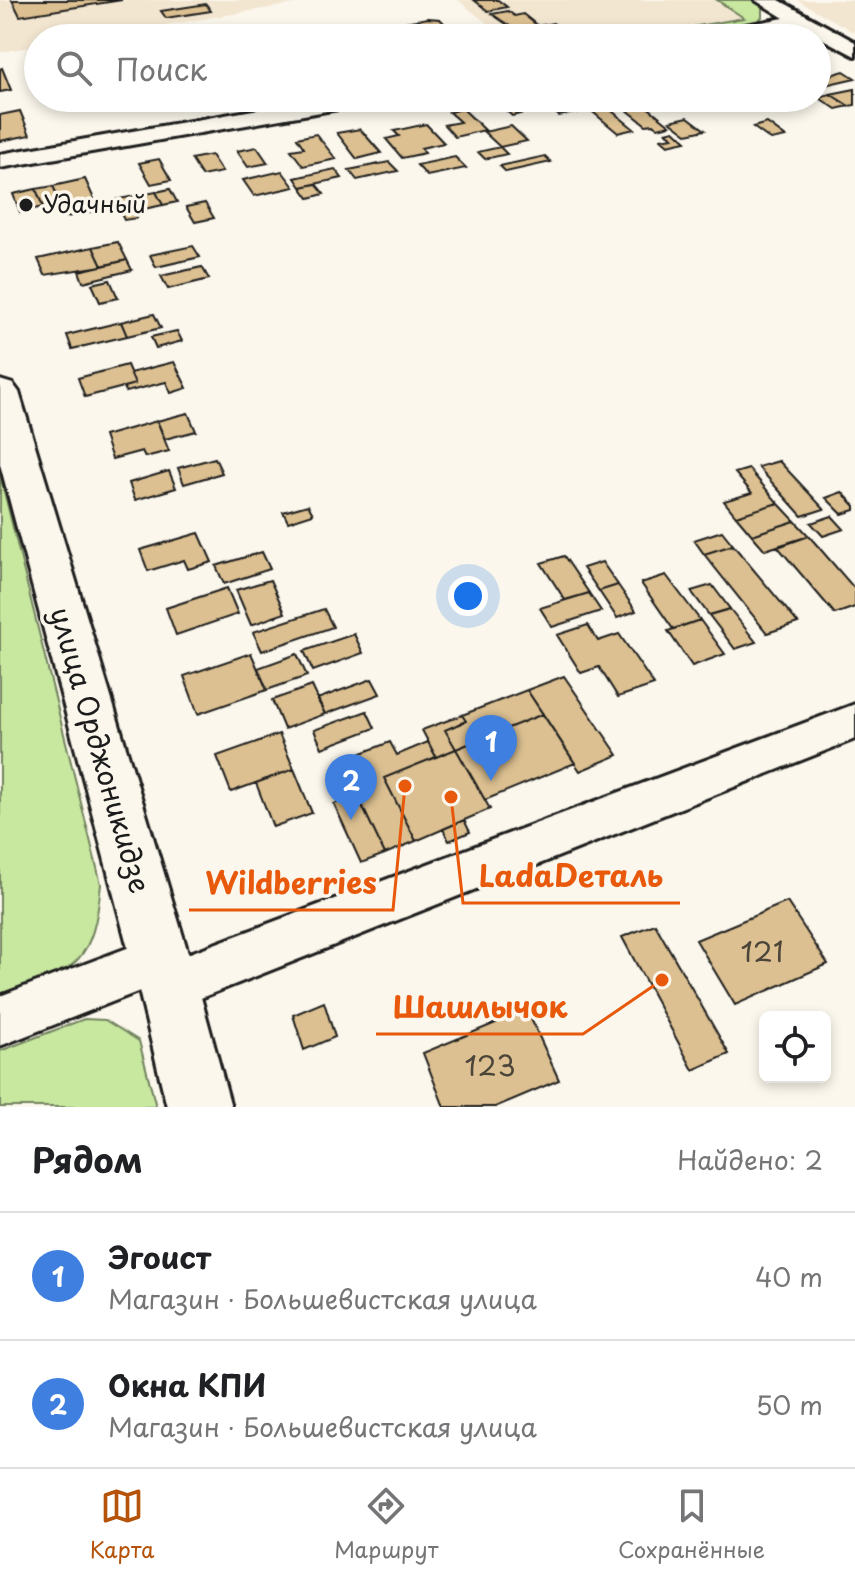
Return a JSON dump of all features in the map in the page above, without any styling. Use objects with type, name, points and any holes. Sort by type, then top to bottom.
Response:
[{"type":"main road","name":"улица Орджоникидзе","points":[[0,392],[7,444],[164,973],[199,1107]]},
{"type":"street","points":[[765,0],[808,24]]},
{"type":"street","points":[[786,24],[803,21]]},
{"type":"street","points":[[831,37],[855,50]]},
{"type":"street","points":[[0,161],[281,112]]},
{"type":"street","points":[[0,1021],[164,973],[855,721]]},
{"type":"shaded area","points":[[0,0],[318,0],[172,24],[24,24],[24,48],[0,52]]},
{"type":"shaded area","points":[[458,0],[717,0],[745,18],[710,24],[488,24]]},
{"type":"shaded area","points":[[797,0],[855,0],[855,33],[831,19]]},
{"type":"green space","points":[[717,0],[753,0],[762,6],[762,17],[751,24],[709,24],[744,18]]},
{"type":"green space","points":[[0,475],[101,884],[92,934],[75,962],[62,972],[0,998]]},
{"type":"green space","points":[[84,1019],[105,1020],[139,1041],[156,1107],[0,1107],[0,1051]]},
{"type":"building","points":[[12,0],[122,0],[20,16]]},
{"type":"building","points":[[474,0],[498,0],[507,7],[488,11]]},
{"type":"building","points":[[206,4],[211,11],[166,18],[161,11]]},
{"type":"building","points":[[508,11],[515,16],[523,14],[536,24],[507,24],[492,14]]},
{"type":"building","points":[[428,18],[440,19],[445,24],[407,24],[405,22]]},
{"type":"building","points":[[0,69],[11,90],[0,92]]},
{"type":"building","points":[[844,71],[855,78],[831,84],[831,75]]},
{"type":"building","points":[[855,89],[855,105],[849,106],[831,94]]},
{"type":"building","points":[[831,95],[849,106],[836,109],[831,106]]},
{"type":"building","points":[[20,111],[30,135],[0,141],[0,115]]},
{"type":"building","points":[[449,112],[466,112],[485,130],[455,137],[444,125],[460,122]]},
{"type":"building","points":[[508,112],[529,112],[512,116]]},
{"type":"building","points":[[554,112],[580,112],[559,116]]},
{"type":"building","points":[[593,112],[613,112],[634,129],[618,133]]},
{"type":"building","points":[[630,112],[654,112],[670,125],[658,128],[653,124],[646,125]]},
{"type":"building","points":[[688,117],[705,130],[687,134],[670,121]]},
{"type":"building","points":[[767,123],[786,137],[771,140],[753,127]]},
{"type":"building","points":[[426,124],[444,143],[421,148],[425,153],[402,158],[386,139],[399,136],[394,131]]},
{"type":"building","points":[[511,126],[527,141],[500,147],[484,132]]},
{"type":"building","points":[[360,129],[381,153],[357,159],[337,133]]},
{"type":"building","points":[[674,130],[686,141],[668,145],[661,139],[673,137],[666,132]]},
{"type":"building","points":[[316,134],[336,159],[303,166],[291,150],[304,148],[297,138]]},
{"type":"building","points":[[257,147],[268,163],[248,167],[237,151]]},
{"type":"building","points":[[500,147],[507,154],[485,159],[478,152]]},
{"type":"building","points":[[211,155],[222,172],[202,176],[191,159]]},
{"type":"building","points":[[545,156],[551,162],[506,172],[500,166]]},
{"type":"building","points":[[455,157],[466,168],[427,176],[417,165]]},
{"type":"building","points":[[159,159],[171,180],[151,184],[139,163]]},
{"type":"building","points":[[389,162],[398,171],[357,180],[349,170]]},
{"type":"building","points":[[335,169],[342,178],[301,187],[295,178]]},
{"type":"building","points":[[282,171],[294,187],[254,196],[243,180]]},
{"type":"building","points":[[85,179],[99,210],[66,217],[53,186]]},
{"type":"building","points":[[316,184],[324,194],[309,198],[301,187]]},
{"type":"building","points":[[53,186],[64,211],[46,215],[36,189]]},
{"type":"building","points":[[36,189],[43,207],[20,212],[13,194]]},
{"type":"building","points":[[170,189],[177,202],[163,205],[156,192]]},
{"type":"building","points":[[156,192],[163,205],[134,211],[137,218],[124,220],[114,200]]},
{"type":"building","points":[[205,203],[214,218],[195,222],[186,207]]},
{"type":"building","points":[[118,242],[127,260],[102,266],[93,247]]},
{"type":"building","points":[[193,246],[200,257],[156,267],[150,255]]},
{"type":"building","points":[[93,247],[102,266],[45,275],[38,259]]},
{"type":"building","points":[[127,260],[132,270],[83,282],[79,271]]},
{"type":"building","points":[[202,267],[209,279],[168,289],[161,276]]},
{"type":"building","points":[[110,280],[118,298],[100,302],[92,284]]},
{"type":"building","points":[[154,314],[161,328],[127,336],[121,322]]},
{"type":"building","points":[[121,322],[127,336],[72,349],[67,335]]},
{"type":"building","points":[[177,331],[182,341],[156,348],[151,337]]},
{"type":"building","points":[[174,362],[187,388],[171,393],[166,382],[126,392],[124,387],[135,384],[130,373]]},
{"type":"building","points":[[127,365],[135,384],[85,397],[78,378]]},
{"type":"building","points":[[188,413],[196,431],[165,439],[157,421]]},
{"type":"building","points":[[157,421],[169,451],[145,457],[142,451],[112,459],[104,436]]},
{"type":"building","points":[[215,458],[222,473],[184,484],[178,468]]},
{"type":"building","points":[[779,461],[824,509],[802,516],[758,467]]},
{"type":"building","points":[[749,469],[778,503],[736,516],[724,501],[752,493],[735,473]]},
{"type":"building","points":[[169,471],[176,488],[135,500],[129,483]]},
{"type":"building","points":[[842,492],[855,510],[842,514],[826,498]]},
{"type":"building","points":[[778,503],[795,521],[752,535],[736,516]]},
{"type":"building","points":[[308,505],[313,514],[288,522],[283,512]]},
{"type":"building","points":[[832,516],[844,529],[823,536],[811,523]]},
{"type":"building","points":[[795,521],[809,536],[765,550],[752,535]]},
{"type":"building","points":[[722,531],[733,545],[704,554],[694,540]]},
{"type":"building","points":[[199,533],[212,562],[188,569],[184,560],[148,571],[140,550]]},
{"type":"building","points":[[809,536],[855,589],[855,607],[835,614],[778,547]]},
{"type":"building","points":[[733,545],[798,623],[767,633],[704,554]]},
{"type":"building","points":[[262,552],[270,569],[224,584],[216,566]]},
{"type":"building","points":[[564,556],[589,593],[565,600],[541,563]]},
{"type":"building","points":[[602,562],[618,585],[599,591],[583,568]]},
{"type":"building","points":[[666,575],[700,620],[673,629],[641,583]]},
{"type":"building","points":[[270,580],[285,613],[251,625],[236,590]]},
{"type":"building","points":[[618,585],[636,611],[617,618],[599,591]]},
{"type":"building","points":[[712,585],[730,609],[709,615],[691,591]]},
{"type":"building","points":[[227,588],[238,614],[176,635],[166,608]]},
{"type":"building","points":[[589,593],[601,611],[552,627],[540,608]]},
{"type":"building","points":[[324,609],[333,627],[262,651],[253,632]]},
{"type":"building","points":[[730,609],[756,642],[735,649],[709,615]]},
{"type":"building","points":[[700,620],[725,654],[692,666],[668,631]]},
{"type":"building","points":[[588,625],[598,641],[619,634],[654,685],[618,697],[599,667],[581,673],[557,635]]},
{"type":"building","points":[[354,634],[363,653],[313,671],[304,651]]},
{"type":"building","points":[[251,653],[267,690],[198,714],[184,676]]},
{"type":"building","points":[[297,654],[307,676],[267,690],[258,668]]},
{"type":"building","points":[[564,676],[618,755],[580,771],[527,690]]},
{"type":"building","points":[[372,679],[380,694],[325,714],[317,699]]},
{"type":"building","points":[[312,686],[325,714],[284,729],[272,700]]},
{"type":"building","points":[[527,690],[543,714],[456,749],[445,730],[466,721],[462,715]]},
{"type":"building","points":[[367,711],[375,728],[322,748],[314,730]]},
{"type":"building","points":[[543,714],[575,763],[485,800],[456,749]]},
{"type":"building","points":[[462,715],[466,721],[445,730],[456,749],[436,757],[422,730]]},
{"type":"building","points":[[279,734],[294,769],[231,792],[217,756]]},
{"type":"building","points":[[390,742],[397,755],[428,742],[436,757],[384,778],[416,841],[385,854],[341,761]]},
{"type":"building","points":[[456,749],[490,809],[416,841],[384,778]]},
{"type":"building","points":[[294,769],[312,813],[273,827],[256,783]]},
{"type":"building","points":[[357,795],[385,854],[361,863],[334,804]]},
{"type":"building","points":[[464,820],[470,832],[449,841],[443,829]]},
{"type":"building","points":[[787,902],[828,964],[735,1005],[696,940]]},
{"type":"building","points":[[655,924],[729,1054],[693,1070],[622,937]]},
{"type":"building","points":[[324,1002],[335,1037],[304,1050],[293,1015]]},
{"type":"building","points":[[527,1010],[559,1080],[495,1107],[444,1107],[423,1053]]},
{"type":"place","name":"Удачный","points":[[26,205]]},
{"type":"place","name":"Эгоист","points":[[491,781]]},
{"type":"place","name":"Wildberries","points":[[405,786]]},
{"type":"place","name":"LadaDеталь","points":[[451,797]]},
{"type":"place","name":"Окна КПИ","points":[[351,820]]},
{"type":"place","name":"Шашлычок","points":[[662,980]]}]
